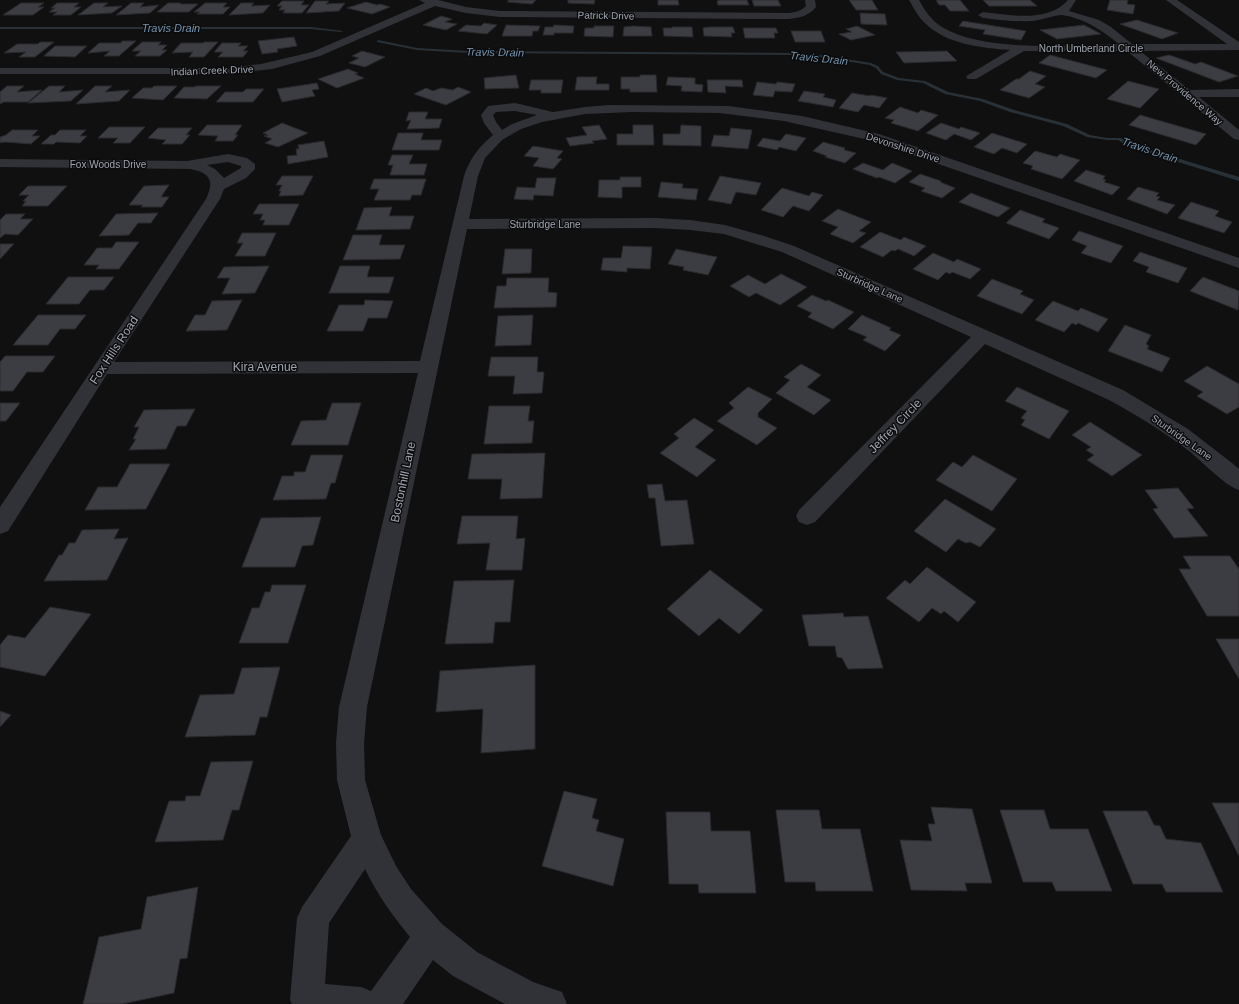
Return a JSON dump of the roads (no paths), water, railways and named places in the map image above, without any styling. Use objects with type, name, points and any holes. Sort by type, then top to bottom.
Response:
[{"type":"street","name":"Patrick Drive","points":[[430,1],[466,10],[500,14],[625,12],[790,16],[812,8],[810,0]]},
{"type":"street","name":"North Umberland Circle","points":[[914,0],[930,23],[944,32],[980,43],[1020,48],[1239,47]]},
{"type":"street","points":[[983,15],[1022,18],[1039,17],[1062,12],[1073,0]]},
{"type":"street","points":[[1171,0],[1239,47]]},
{"type":"street","name":"Indian Creek Drive","points":[[0,71],[228,72],[264,68],[300,60],[316,54],[430,1]]},
{"type":"street","name":"New Providence Way","points":[[1062,12],[1095,22],[1107,29],[1239,136]]},
{"type":"street","points":[[972,77],[1020,48]]},
{"type":"street","points":[[1187,94],[1239,93]]},
{"type":"street","name":"Devonshire Drive","points":[[501,136],[490,123],[487,115],[492,109],[500,107],[515,107],[552,115]]},
{"type":"street","name":"Devonshire Drive","points":[[524,124],[552,115],[600,109],[713,110],[764,114],[820,123],[904,147],[1239,263]]},
{"type":"street","name":"Bostonhill Lane","points":[[524,124],[501,136],[482,152],[475,162],[460,224],[354,707],[350,742],[351,780],[367,839],[385,877],[400,900],[430,936],[465,964],[527,997],[550,1004]]},
{"type":"street","points":[[190,164],[223,159],[243,160],[248,164],[248,168],[241,175],[216,179]]},
{"type":"street","name":"Fox Woods Drive","points":[[2,166],[190,164],[200,167],[216,179]]},
{"type":"street","name":"Fox Hills Road","points":[[0,525],[101,368],[213,199],[218,190],[216,179]]},
{"type":"street","name":"Sturbridge Lane","points":[[460,224],[655,223],[690,225],[725,230],[759,239],[788,249],[1116,395],[1158,418],[1182,434],[1223,466],[1239,482]]},
{"type":"street","name":"Jeffrey Circle","points":[[807,516],[983,335]]},
{"type":"street","name":"Kira Avenue","points":[[101,368],[429,366]]},
{"type":"street","points":[[361,1004],[307,1000],[313,918],[367,839]]},
{"type":"street","points":[[384,1004],[430,936]]},
{"type":"waterway","name":"Travis Drain","points":[[0,28],[311,28],[341,31]]},
{"type":"waterway","name":"Travis Drain","points":[[378,41],[417,49],[469,52],[794,54],[820,56],[871,64],[877,67],[882,73],[898,79],[924,82],[947,93],[981,100],[1012,111],[1065,125],[1089,136],[1119,139],[1129,145],[1239,179]]}]
